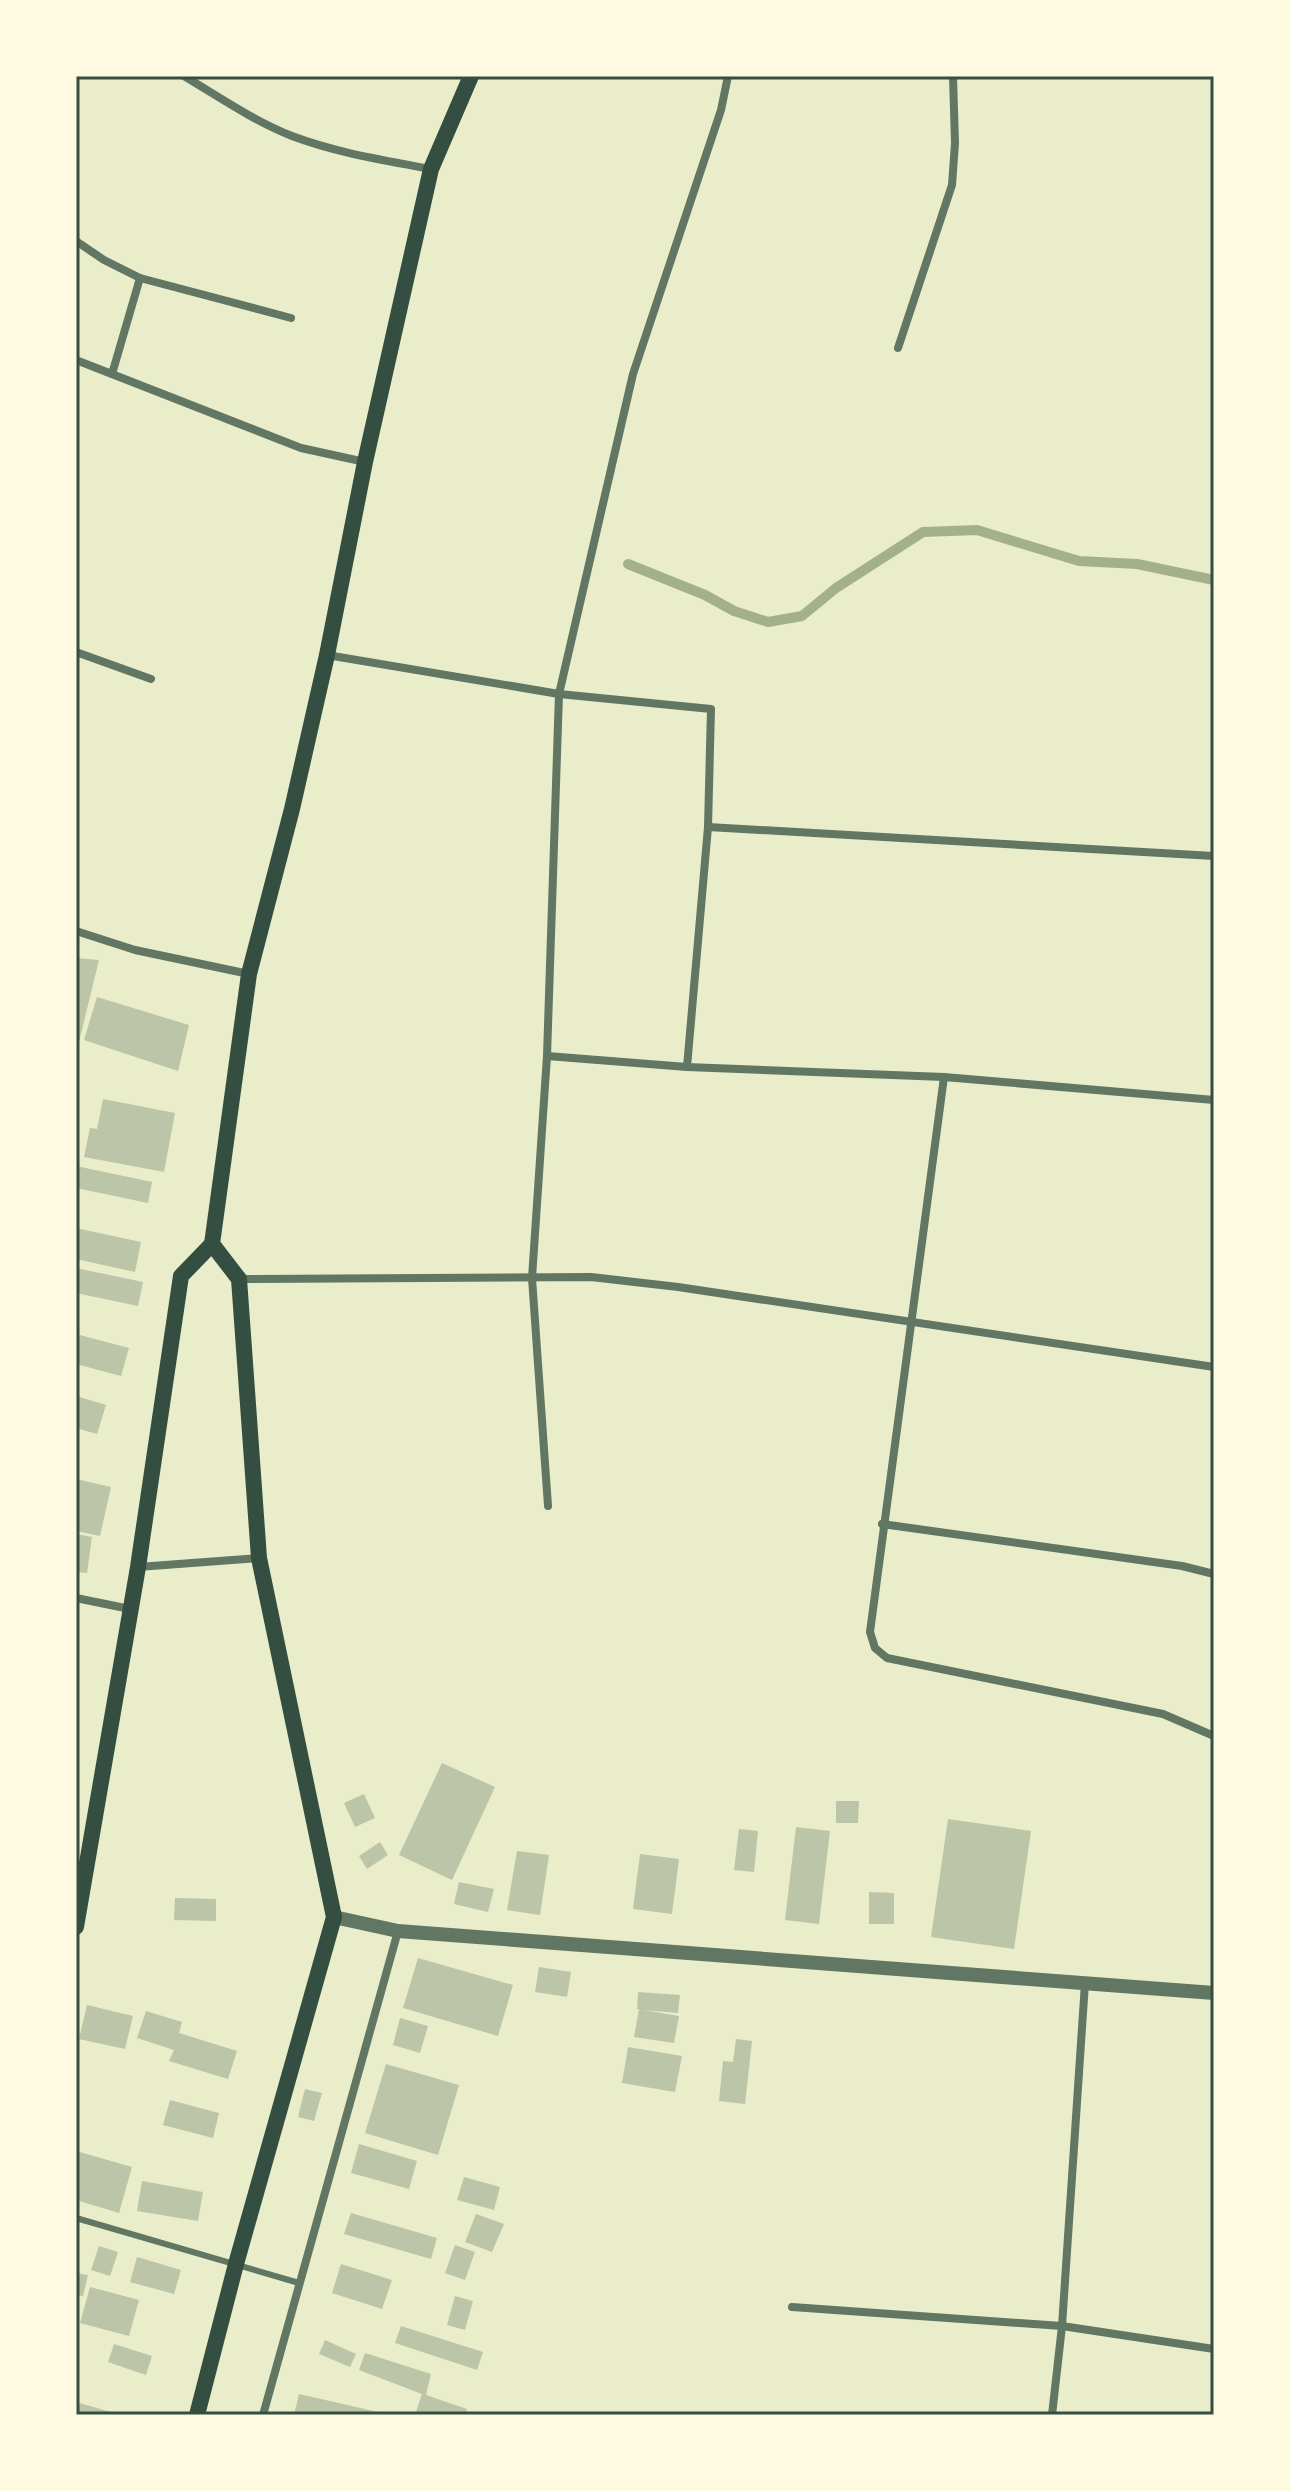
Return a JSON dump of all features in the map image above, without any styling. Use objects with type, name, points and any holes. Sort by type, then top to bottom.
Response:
[{"type":"main road","points":[[76,1927],[138,1567],[181,1276],[212,1244],[249,974],[292,809],[327,655],[365,462],[431,169],[471,76]]},
{"type":"main road","points":[[197,2415],[236,2264],[334,1917],[259,1558],[239,1279],[212,1244]]},
{"type":"street","points":[[184,76],[291,135],[351,154],[431,169]]},
{"type":"street","points":[[548,1506],[532,1278],[547,1056],[559,694],[633,374],[721,110],[728,76]]},
{"type":"street","points":[[898,348],[952,185],[955,143],[953,76]]},
{"type":"street","points":[[76,241],[140,278],[291,318]]},
{"type":"street","points":[[112,374],[140,278]]},
{"type":"street","points":[[76,360],[301,448],[365,462]]},
{"type":"street","points":[[76,652],[151,679]]},
{"type":"street","points":[[327,655],[559,694],[711,709],[708,827],[687,1067]]},
{"type":"street","points":[[708,827],[1214,856]]},
{"type":"street","points":[[76,931],[135,950],[249,974]]},
{"type":"street","points":[[547,1056],[687,1067],[944,1077],[1214,1100]]},
{"type":"street","points":[[944,1077],[882,1524],[870,1632],[875,1648],[887,1658],[1163,1714],[1214,1736]]},
{"type":"street","points":[[239,1279],[591,1277],[637,1281],[1214,1367]]},
{"type":"street","points":[[882,1524],[1182,1566],[1214,1574]]},
{"type":"street","points":[[138,1567],[259,1558]]},
{"type":"street","points":[[76,1598],[130,1609]]},
{"type":"street","points":[[334,1917],[398,1931],[1214,1993]]},
{"type":"street","points":[[263,2415],[398,1931]]},
{"type":"street","points":[[1052,2415],[1062,2326],[1085,1983]]},
{"type":"street","points":[[792,2307],[1062,2326],[1214,2349]]},
{"type":"lane","points":[[76,2218],[299,2283]]},
{"type":"building","points":[[76,958],[99,960],[77,1050],[76,1050]]},
{"type":"building","points":[[97,997],[189,1025],[178,1071],[84,1040]]},
{"type":"building","points":[[103,1099],[175,1113],[164,1172],[84,1157],[90,1128],[97,1129]]},
{"type":"building","points":[[76,1166],[152,1182],[148,1203],[76,1188]]},
{"type":"building","points":[[76,1228],[141,1242],[135,1272],[76,1259]]},
{"type":"building","points":[[76,1268],[143,1282],[138,1306],[76,1293]]},
{"type":"building","points":[[76,1334],[129,1348],[121,1376],[76,1364]]},
{"type":"building","points":[[76,1396],[106,1405],[97,1434],[76,1428]]},
{"type":"building","points":[[76,1479],[111,1487],[100,1536],[76,1531]]},
{"type":"building","points":[[76,1534],[92,1537],[87,1573],[76,1572]]},
{"type":"building","points":[[442,1763],[495,1787],[452,1880],[399,1855]]},
{"type":"building","points":[[364,1794],[375,1818],[355,1827],[344,1803]]},
{"type":"building","points":[[836,1801],[859,1801],[858,1823],[836,1823]]},
{"type":"building","points":[[948,1819],[1031,1831],[1014,1949],[931,1937]]},
{"type":"building","points":[[796,1827],[830,1831],[819,1924],[785,1920]]},
{"type":"building","points":[[739,1829],[758,1831],[754,1872],[734,1870]]},
{"type":"building","points":[[380,1842],[388,1855],[367,1869],[359,1856]]},
{"type":"building","points":[[517,1851],[549,1855],[540,1915],[507,1910]]},
{"type":"building","points":[[640,1854],[679,1859],[672,1914],[633,1909]]},
{"type":"building","points":[[459,1882],[494,1889],[488,1912],[454,1904]]},
{"type":"building","points":[[869,1892],[894,1893],[894,1924],[869,1924]]},
{"type":"building","points":[[175,1898],[216,1899],[216,1921],[174,1920]]},
{"type":"building","points":[[418,1958],[513,1985],[498,2036],[403,2008]]},
{"type":"building","points":[[539,1967],[571,1972],[567,1997],[535,1992]]},
{"type":"building","points":[[638,1992],[680,1995],[678,2013],[643,2010],[679,2016],[674,2043],[634,2037],[639,2009]]},
{"type":"building","points":[[87,2005],[133,2016],[125,2049],[79,2039]]},
{"type":"building","points":[[146,2011],[182,2022],[179,2033],[237,2051],[228,2079],[169,2061],[174,2050],[137,2038]]},
{"type":"building","points":[[400,2018],[428,2026],[420,2053],[393,2045]]},
{"type":"building","points":[[736,2039],[752,2041],[745,2104],[719,2101],[723,2061],[733,2062]]},
{"type":"building","points":[[628,2047],[682,2056],[675,2092],[622,2083]]},
{"type":"building","points":[[386,2064],[459,2085],[438,2155],[365,2133]]},
{"type":"building","points":[[305,2089],[322,2093],[314,2121],[298,2117]]},
{"type":"building","points":[[170,2100],[219,2113],[213,2138],[163,2125]]},
{"type":"building","points":[[359,2144],[417,2161],[409,2189],[351,2173]]},
{"type":"building","points":[[76,2151],[132,2167],[119,2213],[76,2200]]},
{"type":"building","points":[[464,2177],[500,2187],[494,2210],[457,2200]]},
{"type":"building","points":[[142,2181],[203,2192],[198,2221],[137,2211]]},
{"type":"building","points":[[351,2213],[437,2238],[431,2259],[344,2234]]},
{"type":"building","points":[[476,2214],[504,2224],[492,2252],[465,2242]]},
{"type":"building","points":[[455,2245],[475,2252],[465,2280],[445,2273]]},
{"type":"building","points":[[99,2246],[118,2252],[110,2276],[91,2270]]},
{"type":"building","points":[[137,2257],[181,2270],[174,2294],[130,2282]]},
{"type":"building","points":[[341,2264],[392,2280],[382,2309],[332,2293]]},
{"type":"building","points":[[76,2273],[88,2275],[83,2296],[76,2295]]},
{"type":"building","points":[[90,2287],[139,2300],[129,2336],[80,2323]]},
{"type":"building","points":[[455,2296],[473,2301],[465,2330],[447,2325]]},
{"type":"building","points":[[401,2326],[483,2352],[477,2370],[395,2343]]},
{"type":"building","points":[[325,2340],[356,2354],[350,2367],[319,2354]]},
{"type":"building","points":[[114,2344],[152,2356],[146,2375],[108,2362]]},
{"type":"building","points":[[365,2353],[431,2374],[426,2395],[467,2409],[465,2415],[415,2415],[422,2394],[359,2370]]},
{"type":"building","points":[[299,2394],[378,2412],[377,2415],[294,2415]]},
{"type":"building","points":[[76,2402],[118,2414],[118,2415],[76,2415]]},
{"type":"waterway","points":[[628,564],[705,595],[734,611],[768,622],[802,616],[836,588],[923,532],[977,530],[1079,561],[1137,564],[1214,580]]}]
